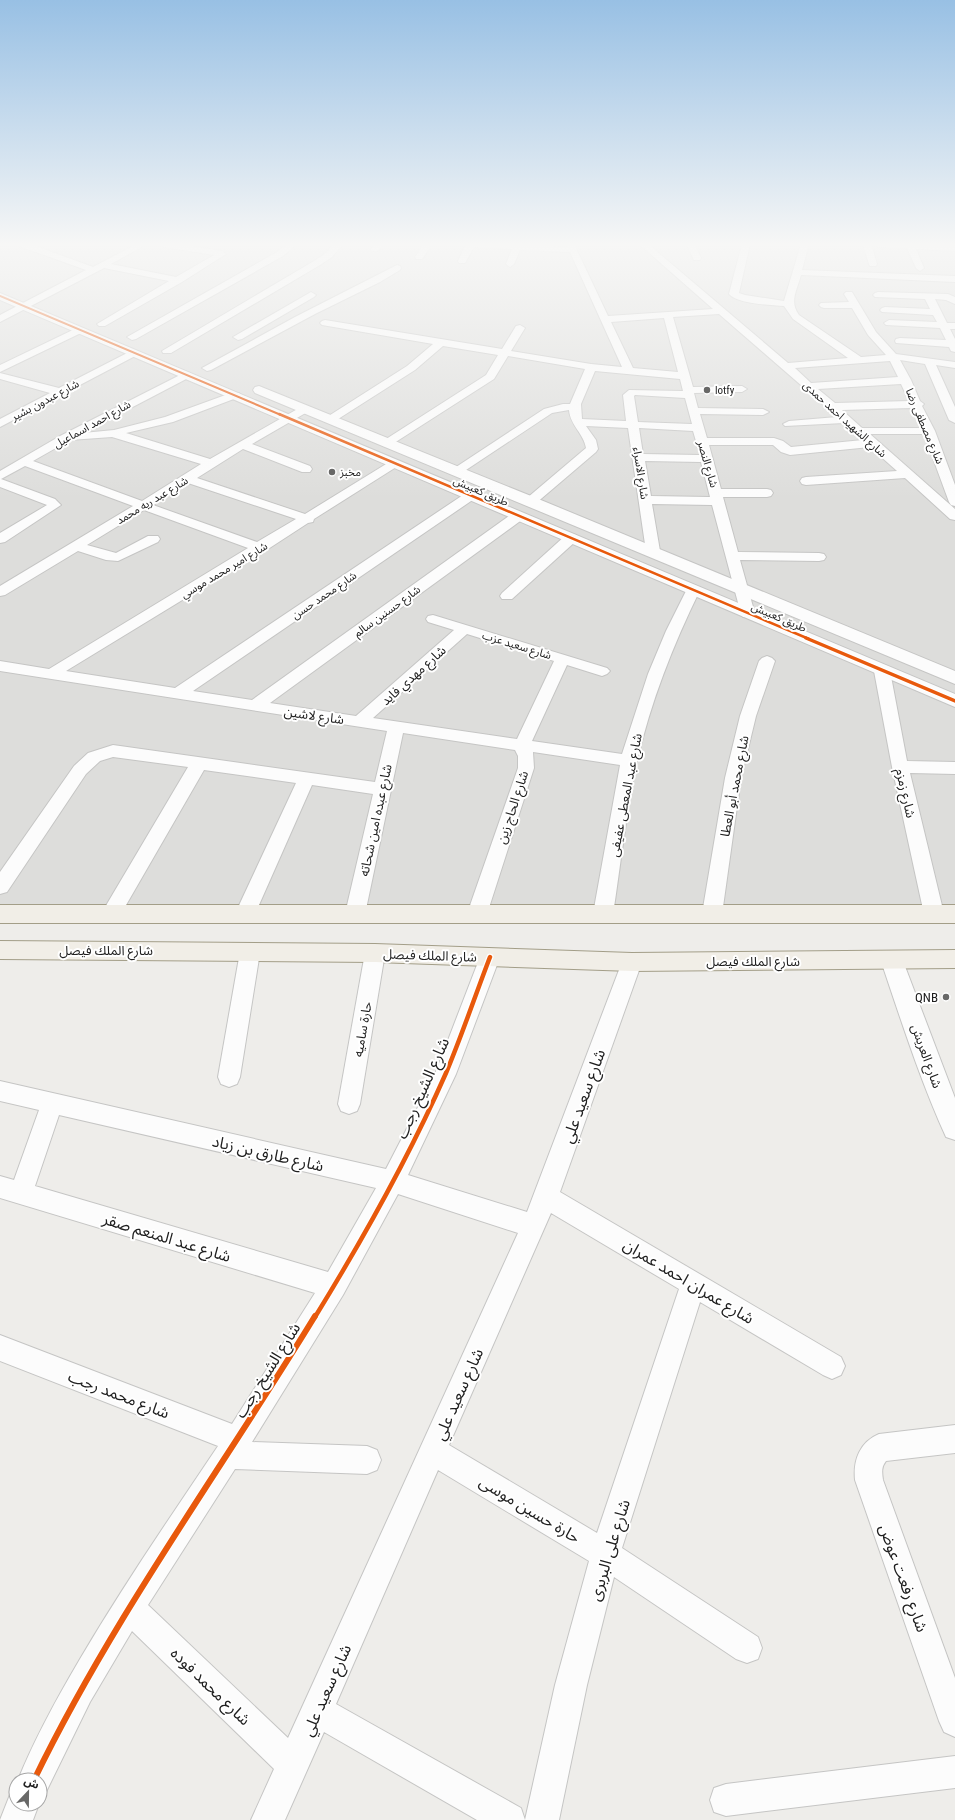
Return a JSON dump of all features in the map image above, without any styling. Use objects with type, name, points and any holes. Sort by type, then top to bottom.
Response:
[{"type":"main road","points":[[0,914],[944,914]]},
{"type":"main road","name":"شارع الملك فيصل","points":[[0,950],[375,953],[632,962],[892,961],[955,959]]},
{"type":"street","points":[[113,329],[180,357]]},
{"type":"street","points":[[132,337],[146,329]]},
{"type":"street","points":[[167,351],[205,329]]},
{"type":"street","points":[[243,350],[232,345],[232,341],[253,329]]},
{"type":"street","points":[[207,368],[281,329]]},
{"type":"street","points":[[360,329],[591,367],[685,376]]},
{"type":"street","points":[[387,443],[490,377],[519,329]]},
{"type":"street","points":[[609,329],[629,371]]},
{"type":"street","name":"شارع النصر","points":[[672,329],[734,556],[748,614]]},
{"type":"street","name":"شارع الشهيد احمد حمدى","points":[[742,329],[955,516]]},
{"type":"street","points":[[813,329],[858,360]]},
{"type":"street","name":"شارع مصطفى رضا","points":[[870,329],[894,358],[918,404],[955,502]]},
{"type":"street","points":[[945,329],[954,346]]},
{"type":"street","points":[[0,368],[79,330]]},
{"type":"street","name":"طريق كعبيش","points":[[79,330],[236,395],[288,419],[955,701]]},
{"type":"street","points":[[900,341],[954,346]]},
{"type":"street","points":[[331,419],[411,368],[440,343]]},
{"type":"street","name":"شارع عبدون بشير","points":[[0,424],[133,353]]},
{"type":"street","points":[[786,366],[894,358],[929,361],[955,366]]},
{"type":"street","points":[[929,361],[955,420]]},
{"type":"street","points":[[194,363],[221,374]]},
{"type":"street","points":[[530,501],[589,454],[592,449],[592,443],[575,416],[575,407],[591,367]]},
{"type":"street","name":"شارع احمد اسماعيل","points":[[0,476],[64,438],[186,375]]},
{"type":"street","points":[[0,376],[60,392]]},
{"type":"street","points":[[807,386],[906,380]]},
{"type":"street","points":[[0,386],[21,381]]},
{"type":"street","name":"طريق كعبيش","points":[[249,386],[955,678]]},
{"type":"street","points":[[689,393],[742,389]]},
{"type":"street","name":"شارع الاسراء","points":[[653,552],[628,395],[633,392],[689,393]]},
{"type":"street","points":[[64,438],[114,433],[169,420],[236,395]]},
{"type":"street","points":[[132,402],[169,420]]},
{"type":"street","points":[[830,407],[918,404]]},
{"type":"street","points":[[456,471],[548,411],[563,407],[575,407]]},
{"type":"street","name":"شارع عبد ريه محمد","points":[[0,592],[187,480],[211,462],[305,409]]},
{"type":"street","points":[[694,412],[763,412]]},
{"type":"street","points":[[789,424],[845,420]]},
{"type":"street","points":[[578,422],[698,428]]},
{"type":"street","points":[[858,431],[929,431]]},
{"type":"street","points":[[114,433],[211,462]]},
{"type":"street","points":[[702,441],[774,442],[790,451],[872,443]]},
{"type":"street","points":[[243,445],[306,469]]},
{"type":"street","points":[[638,457],[707,459]]},
{"type":"street","points":[[24,462],[260,548]]},
{"type":"street","name":"شارع امير محمد موسي","points":[[51,674],[308,519],[395,464]]},
{"type":"street","points":[[806,481],[907,474]]},
{"type":"street","points":[[187,480],[308,519]]},
{"type":"street","points":[[0,483],[51,502],[55,505],[1,537]]},
{"type":"street","points":[[645,500],[767,493]]},
{"type":"street","name":"شارع محمد حسن","points":[[178,694],[470,496]]},
{"type":"street","name":"شارع حسنين سالم","points":[[255,706],[518,516]]},
{"type":"street","points":[[507,596],[571,538]]},
{"type":"street","points":[[77,546],[111,557],[118,557],[153,539]]},
{"type":"street","points":[[734,556],[819,557]]},
{"type":"street","name":"شارع عبد المعطى عفيفى","points":[[603,914],[629,761],[644,707],[661,659],[693,590]]},
{"type":"street","name":"شارع سعيد عزب","points":[[433,619],[602,671]]},
{"type":"street","name":"شارع مهدي فايد","points":[[360,721],[465,628]]},
{"type":"street","points":[[522,746],[562,659]]},
{"type":"street","name":"شارع محمد أبو العطا","points":[[712,914],[733,778],[748,716],[767,661]]},
{"type":"street","name":"شارع لاشين","points":[[0,666],[255,706],[629,761]]},
{"type":"street","name":"شارع زمزم","points":[[882,671],[900,766],[944,914]]},
{"type":"street","name":"شارع عبده امين شحاته","points":[[355,914],[396,726]]},
{"type":"street","name":"شارع الحاج زين","points":[[477,914],[526,768],[526,756],[522,746]]},
{"type":"street","points":[[0,886],[80,770],[94,757],[113,751],[382,789]]},
{"type":"street","points":[[111,914],[199,763]]},
{"type":"street","points":[[900,766],[955,768]]},
{"type":"street","points":[[245,914],[306,778]]},
{"type":"street","points":[[229,1077],[250,952]]},
{"type":"street","name":"حارة ساميه","points":[[349,1104],[375,953]]},
{"type":"street","name":"شارع الشيخ رجب","points":[[38,1772],[84,1683],[129,1608],[233,1447],[334,1286],[392,1181],[439,1088],[490,958]]},
{"type":"street","name":"شارع العريش","points":[[892,961],[937,1085],[955,1128]]},
{"type":"street","name":"شارع سعيد علي","points":[[268,1820],[546,1197],[632,962]]},
{"type":"street","name":"شارع طارق بن زياد","points":[[0,1091],[392,1181],[533,1226]]},
{"type":"street","points":[[10,1190],[52,1103]]},
{"type":"street","name":"شارع عبد المنعم صقر","points":[[10,1190],[334,1286]]},
{"type":"street","name":"شارع عمران احمد عمران","points":[[546,1197],[832,1366]]},
{"type":"street","name":"شارع على البربرى","points":[[542,1820],[571,1685],[605,1554],[693,1284]]},
{"type":"street","name":"شارع محمد رجب","points":[[0,1348],[233,1447],[367,1460]]},
{"type":"street","name":"شارع رفعت عوض","points":[[955,1439],[879,1448],[871,1456],[868,1467],[869,1480],[955,1721]]},
{"type":"street","name":"حارة حسين موسى","points":[[433,1450],[605,1554],[747,1648]]},
{"type":"street","name":"شارع محمد فوده","points":[[129,1608],[293,1765]]},
{"type":"street","points":[[318,1710],[509,1820]]},
{"type":"street","points":[[726,1800],[955,1772]]},
{"type":"shaded area","points":[[0,329],[955,329],[955,904],[0,918]]},
{"type":"cycle path","points":[[78,329],[955,701]]},
{"type":"cycle path","points":[[38,1772],[79,1691],[104,1648],[292,1354],[369,1224],[438,1090],[459,1041],[490,957]]},
{"type":"place","name":"lotfy","points":[[707,390]]},
{"type":"place","name":"مخبز","points":[[332,472]]},
{"type":"place","name":"QNB","points":[[946,997]]}]
